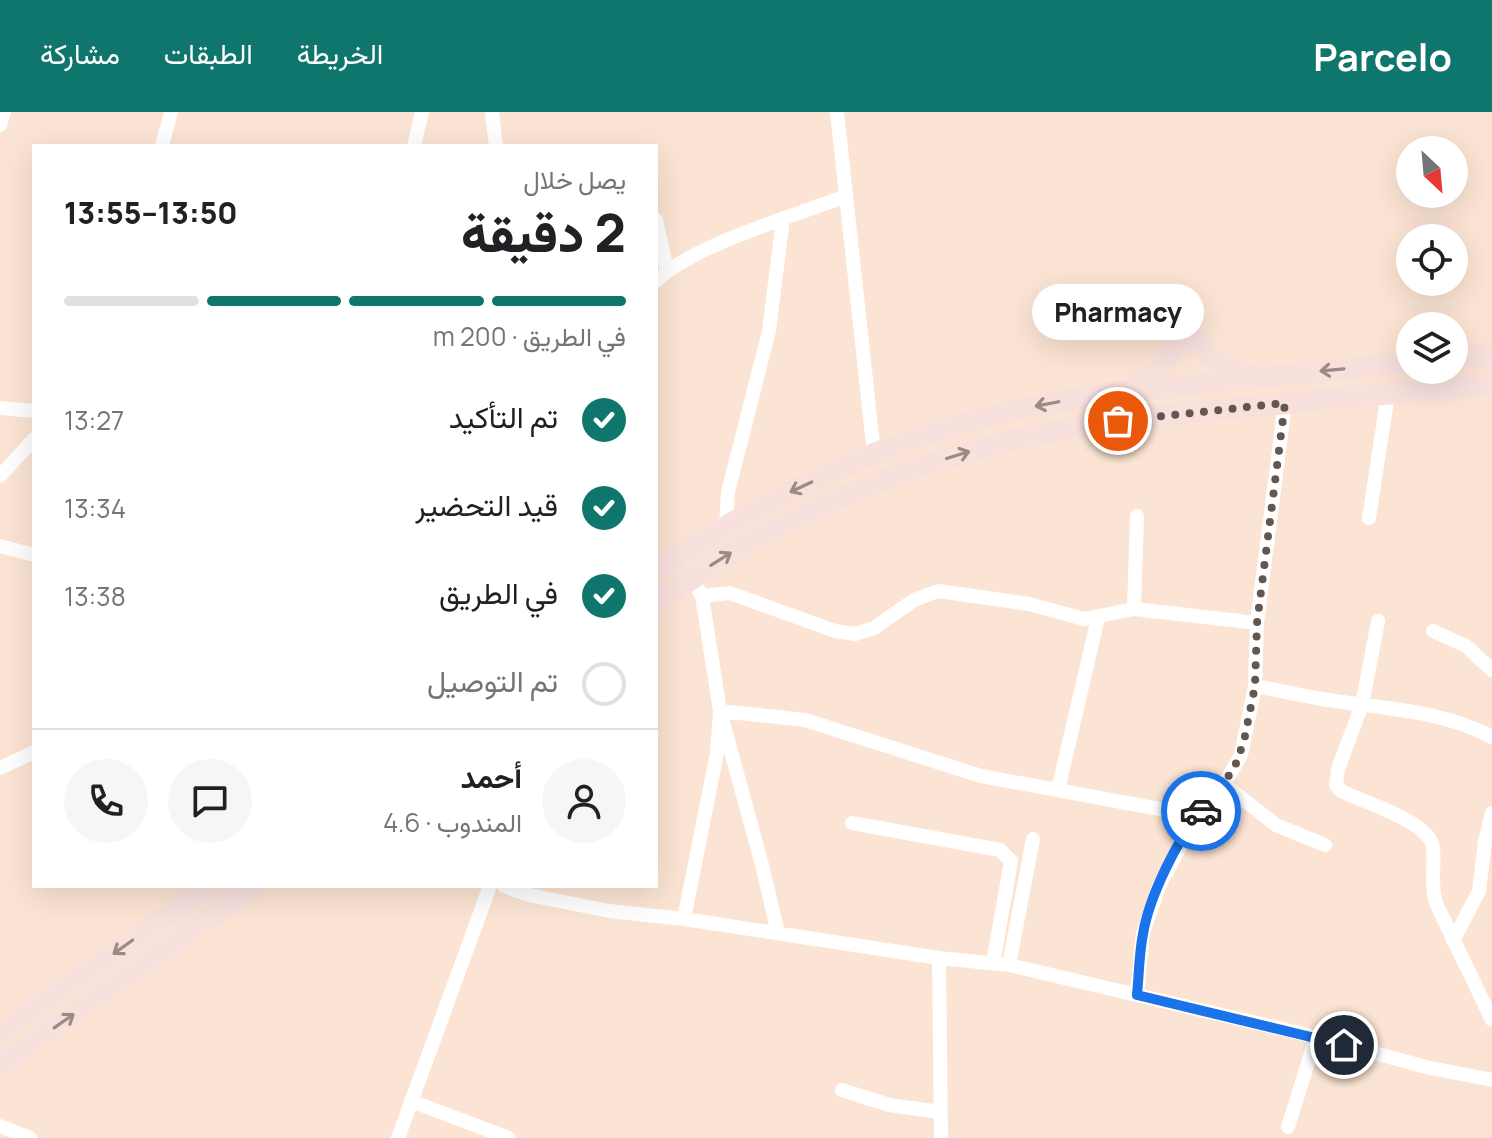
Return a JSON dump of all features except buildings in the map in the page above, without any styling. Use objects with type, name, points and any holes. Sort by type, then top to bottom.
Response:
[{"type":"main road","points":[[1119,392],[1145,381],[1161,369],[1174,353],[1186,317],[1196,344],[1207,356],[1235,372],[1263,376]]},
{"type":"main road","points":[[1468,357],[1492,354]]},
{"type":"main road","points":[[658,570],[726,525],[788,492],[874,454],[963,424],[1009,412],[1119,392],[1396,364]]},
{"type":"main road","points":[[658,601],[697,587],[747,543],[830,502],[907,471],[963,453],[1040,433],[1094,424],[1492,384]]},
{"type":"main road","points":[[168,914],[181,888]]},
{"type":"main road","points":[[0,1033],[207,888]]},
{"type":"main road","points":[[0,1065],[238,891]]},
{"type":"street","points":[[0,125],[4,112]]},
{"type":"street","points":[[163,144],[171,112]]},
{"type":"street","points":[[414,144],[422,112]]},
{"type":"street","points":[[492,112],[496,144]]},
{"type":"street","points":[[837,112],[874,454]]},
{"type":"street","points":[[658,238],[662,275],[738,237],[846,196]]},
{"type":"street","points":[[726,525],[728,492],[769,331],[783,219]]},
{"type":"street","points":[[1369,518],[1388,394]]},
{"type":"street","points":[[1137,995],[1148,913],[1177,850],[1197,816],[1224,784],[1241,755],[1255,686],[1257,623],[1285,403]]},
{"type":"street","points":[[0,408],[32,411]]},
{"type":"street","points":[[0,476],[32,441]]},
{"type":"street","points":[[1134,609],[1137,516]]},
{"type":"street","points":[[0,546],[32,554]]},
{"type":"street","points":[[778,933],[720,711],[697,587],[730,593],[835,631],[855,634],[874,628],[914,600],[938,591],[1029,604],[1084,619],[1134,609],[1257,623]]},
{"type":"street","points":[[1058,790],[1098,618]]},
{"type":"street","points":[[1378,621],[1362,705],[1338,769],[1336,785],[1347,794],[1414,825],[1430,837],[1434,851],[1431,875],[1433,895],[1492,1020]]},
{"type":"street","points":[[1433,631],[1466,646],[1492,670]]},
{"type":"street","points":[[1255,686],[1455,720],[1492,737]]},
{"type":"street","points":[[720,711],[805,720],[981,776],[1197,816]]},
{"type":"street","points":[[684,919],[717,753],[720,711]]},
{"type":"street","points":[[0,768],[32,753]]},
{"type":"street","points":[[1224,784],[1276,825],[1325,845]]},
{"type":"street","points":[[1453,941],[1479,891],[1492,813]]},
{"type":"street","points":[[852,823],[1000,850],[1006,854],[1011,861],[993,963]]},
{"type":"street","points":[[1009,965],[1033,839]]},
{"type":"street","points":[[398,1138],[489,888]]},
{"type":"street","points":[[510,888],[569,904],[939,958],[1009,965],[1316,1037],[1426,1067],[1492,1080]]},
{"type":"street","points":[[939,958],[941,1138]]},
{"type":"street","points":[[1288,1127],[1316,1037]]},
{"type":"street","points":[[842,1090],[889,1105],[941,1112]]},
{"type":"street","points":[[411,1101],[509,1138]]},
{"type":"street","points":[[0,1126],[30,1138]]},
{"type":"way so far","points":[[1118,421],[1285,403],[1257,623],[1255,686],[1244,741],[1234,769],[1201,811]]},
{"type":"place","name":"Pharmacy","points":[[1118,421]]},
{"type":"route","points":[[1201,811],[1177,850],[1148,913],[1137,995],[1344,1045]]}]
